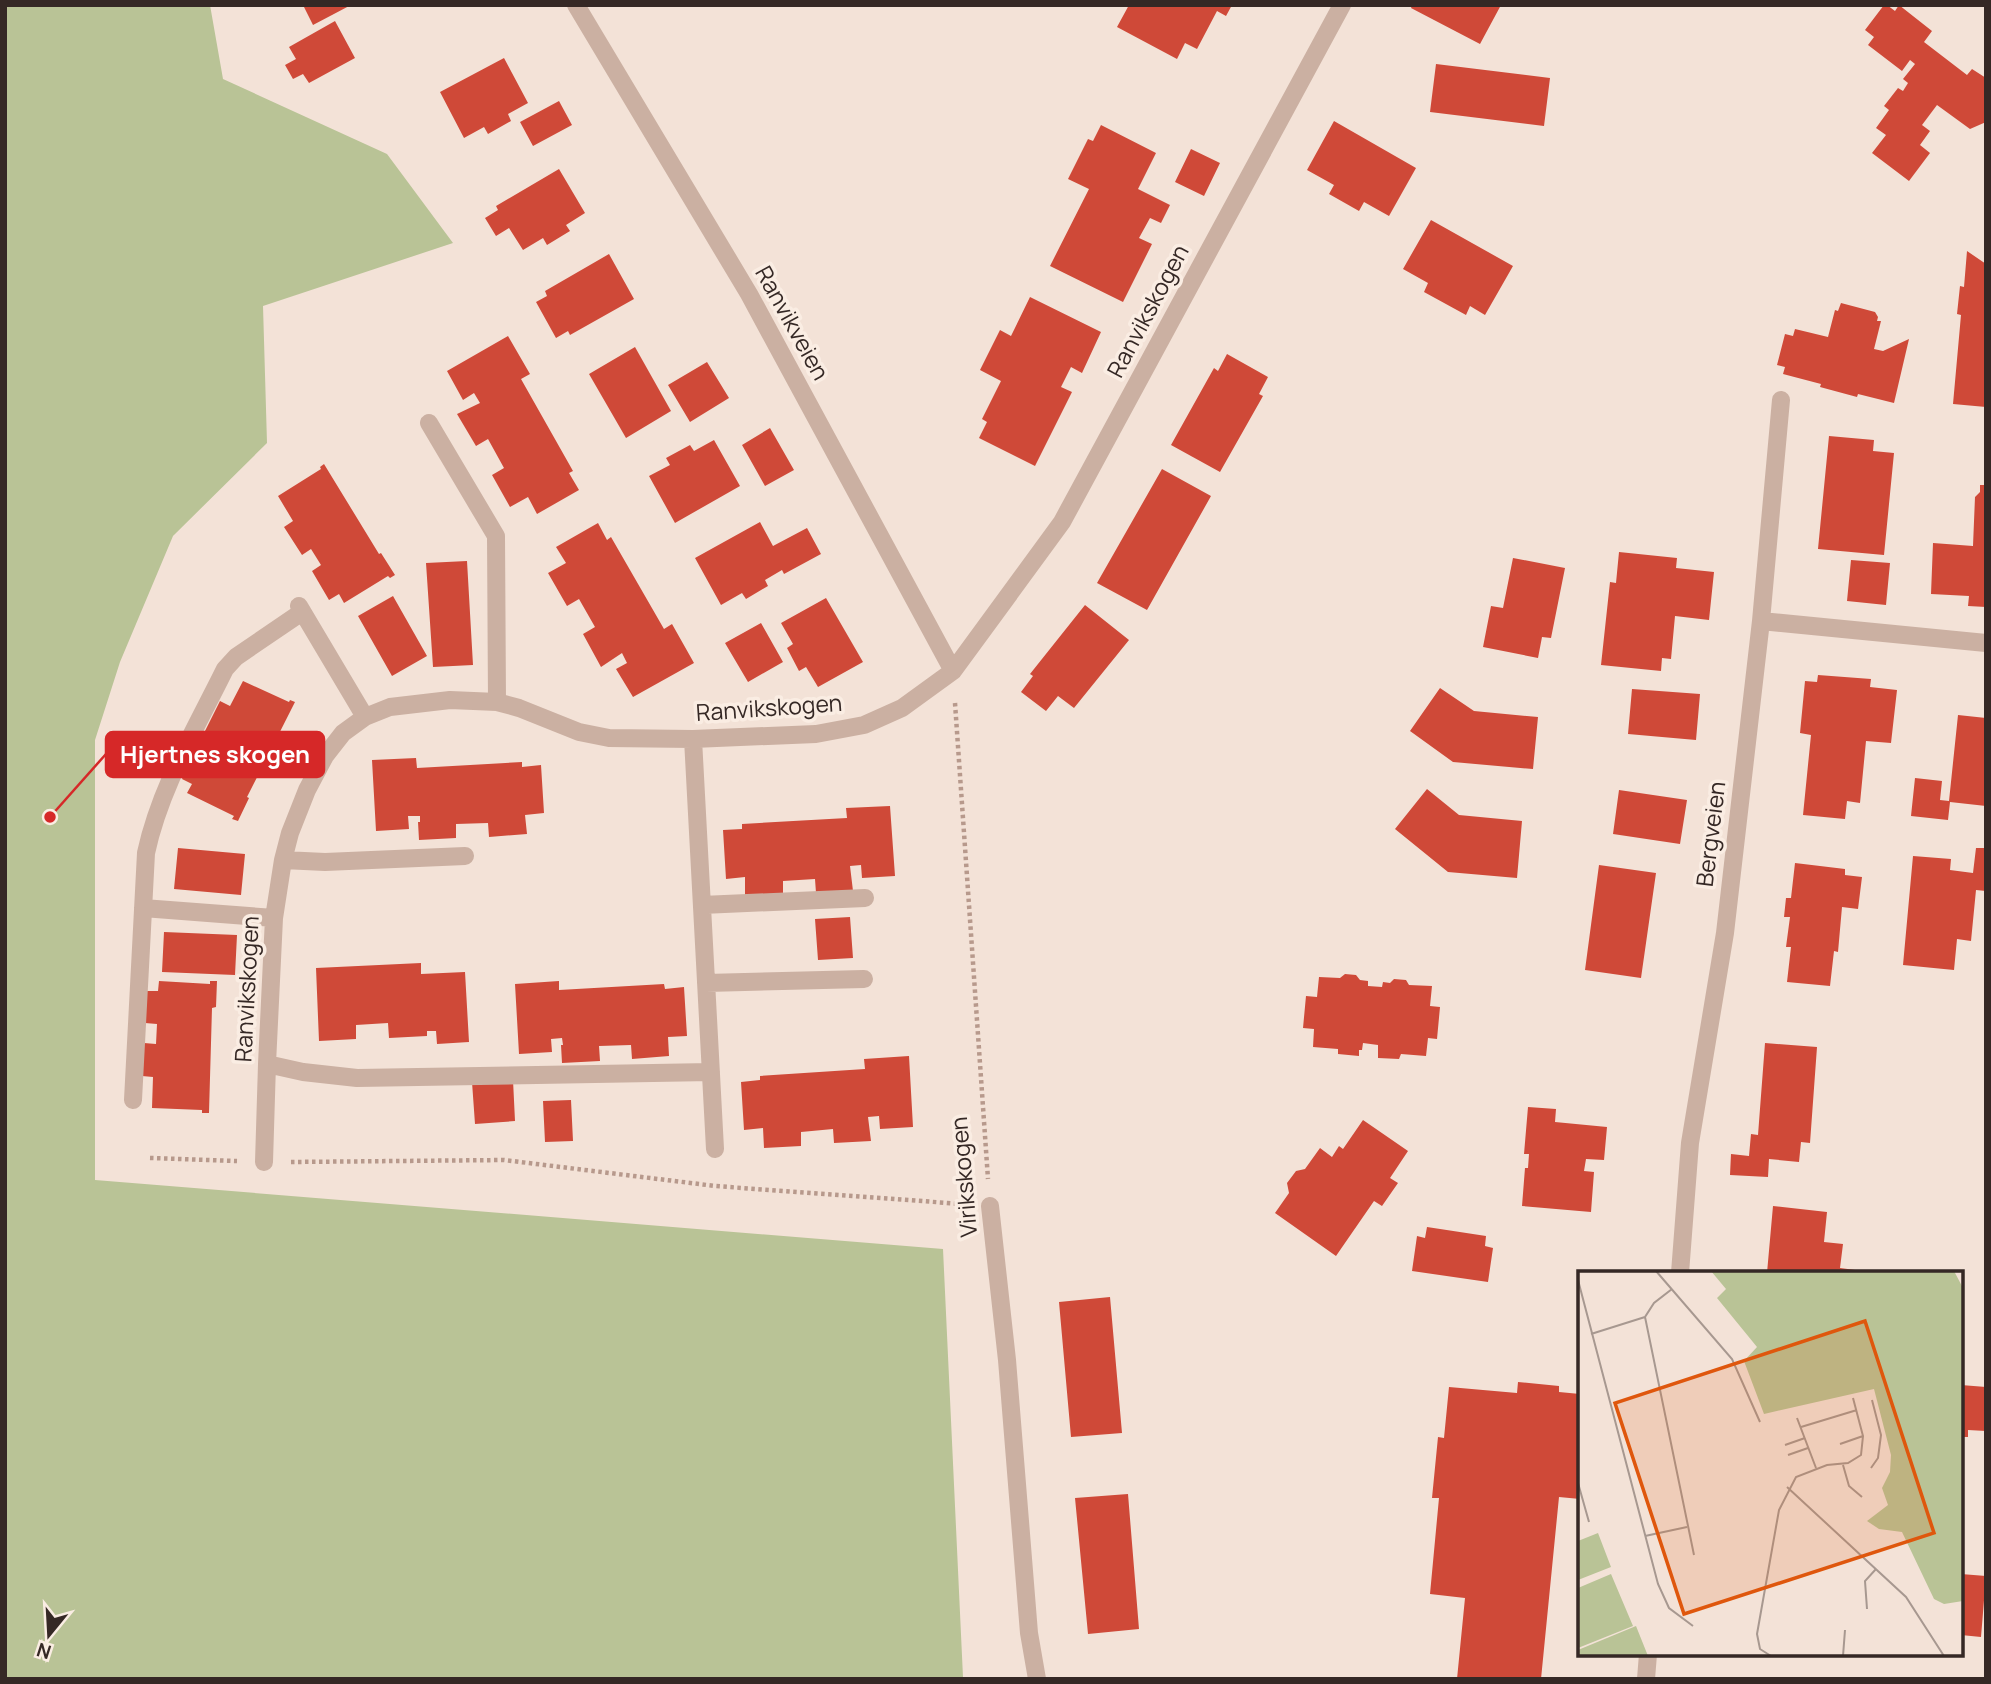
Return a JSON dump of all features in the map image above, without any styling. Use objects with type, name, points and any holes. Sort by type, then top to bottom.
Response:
[{"type":"street","name":"Ranvikveien","points":[[576,5],[749,294],[953,671]]},
{"type":"street","name":"Ranvikskogen","points":[[264,1162],[274,918],[283,860],[290,833],[307,790],[325,756],[343,733],[365,717],[390,707],[450,700],[496,702],[519,708],[579,732],[609,738],[693,739],[816,734],[864,725],[902,708],[953,671],[1062,522],[1342,5]]},
{"type":"street","name":"Bergveien","points":[[1680,1271],[1690,1143],[1725,933],[1760,621],[1781,400]]},
{"type":"street","points":[[429,423],[496,536],[496,702]]},
{"type":"street","points":[[133,1100],[146,853],[164,794],[225,669],[236,657],[300,609],[365,717]]},
{"type":"street","points":[[1760,621],[1986,643]]},
{"type":"street","points":[[693,739],[715,1149]]},
{"type":"street","points":[[283,860],[325,862],[465,856]]},
{"type":"street","points":[[702,905],[865,898]]},
{"type":"street","points":[[144,908],[274,918]]},
{"type":"street","points":[[706,983],[864,979]]},
{"type":"street","points":[[267,1064],[303,1072],[357,1078],[711,1072]]},
{"type":"street","name":"Virikskogen","points":[[990,1206],[1007,1360],[1029,1633],[1037,1679]]},
{"type":"street","points":[[1646,1679],[1648,1656]]},
{"type":"path","name":"Virikskogen","points":[[953,671],[990,1206]]},
{"type":"path","points":[[150,1158],[264,1162],[504,1160],[715,1186],[990,1206]]},
{"type":"green space","points":[[5,5],[210,5],[223,79],[387,154],[453,243],[263,306],[267,443],[173,536],[120,662],[95,740],[95,1180],[943,1249],[963,1677],[960,1679],[5,1679]]},
{"type":"building","points":[[303,5],[351,5],[313,25]]},
{"type":"building","points":[[1129,5],[1232,5],[1226,16],[1217,11],[1197,49],[1185,43],[1177,59],[1117,27]]},
{"type":"building","points":[[1412,5],[1501,5],[1480,44],[1411,8]]},
{"type":"building","points":[[1884,5],[1895,11],[1899,5],[1932,31],[1924,42],[1967,75],[1972,69],[1986,78],[1986,122],[1970,129],[1937,105],[1922,125],[1930,131],[1920,145],[1930,153],[1909,181],[1872,153],[1886,135],[1876,128],[1889,110],[1884,106],[1898,88],[1903,91],[1908,83],[1903,79],[1915,64],[1910,60],[1902,71],[1868,45],[1874,37],[1865,30]]},
{"type":"building","points":[[335,21],[355,58],[309,83],[303,74],[293,79],[285,65],[296,59],[289,47]]},
{"type":"building","points":[[504,58],[528,103],[508,114],[511,121],[488,134],[484,127],[464,138],[440,92]]},
{"type":"building","points":[[1436,64],[1550,78],[1544,126],[1430,112]]},
{"type":"building","points":[[559,101],[572,125],[533,146],[520,122]]},
{"type":"building","points":[[1334,121],[1416,168],[1389,216],[1364,202],[1359,211],[1329,194],[1334,185],[1307,170]]},
{"type":"building","points":[[1101,125],[1156,153],[1138,189],[1170,205],[1161,223],[1150,218],[1139,238],[1152,244],[1123,302],[1050,266],[1089,189],[1068,179],[1088,139],[1093,141]]},
{"type":"building","points":[[1191,149],[1220,163],[1204,196],[1175,182]]},
{"type":"building","points":[[559,169],[585,213],[566,225],[570,231],[547,245],[543,238],[523,250],[509,228],[496,236],[485,218],[498,210],[496,206]]},
{"type":"building","points":[[1431,220],[1513,266],[1485,315],[1470,306],[1466,315],[1424,292],[1428,283],[1403,269]]},
{"type":"building","points":[[1967,251],[1986,264],[1986,407],[1953,404],[1961,315],[1957,314],[1960,286],[1964,287]]},
{"type":"building","points":[[609,254],[634,299],[570,335],[568,331],[556,338],[536,302],[547,296],[545,291]]},
{"type":"building","points":[[1030,297],[1101,332],[1082,373],[1071,367],[1061,387],[1072,392],[1035,466],[979,438],[987,422],[982,419],[1001,381],[980,370],[1000,330],[1011,336]]},
{"type":"building","points":[[1841,303],[1875,312],[1877,321],[1881,321],[1874,349],[1883,351],[1909,339],[1894,403],[1820,387],[1821,384],[1783,374],[1785,367],[1777,365],[1785,334],[1793,336],[1795,329],[1828,337],[1835,310],[1838,311]]},
{"type":"building","points":[[508,336],[530,374],[521,379],[573,471],[569,473],[579,490],[537,514],[528,497],[510,507],[492,475],[504,468],[488,439],[476,446],[457,414],[480,403],[474,393],[463,400],[447,371]]},
{"type":"building","points":[[635,347],[671,411],[626,438],[589,374]]},
{"type":"building","points":[[1227,354],[1268,377],[1259,394],[1263,396],[1220,472],[1171,445],[1214,368],[1218,371]]},
{"type":"building","points":[[707,362],[729,398],[690,422],[668,385]]},
{"type":"building","points":[[770,428],[794,470],[765,486],[742,445]]},
{"type":"building","points":[[1829,436],[1874,440],[1873,451],[1894,453],[1884,555],[1818,549]]},
{"type":"building","points":[[714,440],[740,486],[675,523],[649,476],[670,465],[666,458],[690,445],[694,451]]},
{"type":"building","points":[[324,464],[379,554],[381,553],[395,575],[390,578],[388,576],[344,603],[339,594],[329,600],[312,571],[321,565],[311,549],[302,555],[284,527],[293,521],[278,496],[321,469]]},
{"type":"building","points":[[1162,469],[1211,496],[1147,610],[1097,583]]},
{"type":"building","points":[[1980,485],[1986,485],[1986,607],[1968,606],[1969,596],[1931,594],[1933,543],[1973,546],[1975,497],[1980,492]]},
{"type":"building","points":[[760,522],[773,546],[807,528],[821,554],[784,574],[782,570],[765,580],[768,586],[746,599],[742,593],[721,605],[695,558]]},
{"type":"building","points":[[598,523],[607,540],[611,537],[664,629],[672,624],[694,663],[633,697],[616,669],[627,663],[622,653],[601,667],[583,634],[595,627],[579,599],[567,606],[548,573],[566,563],[556,547]]},
{"type":"building","points":[[1619,552],[1677,558],[1676,568],[1714,572],[1709,620],[1675,616],[1671,659],[1662,658],[1661,671],[1601,665],[1610,582],[1616,583]]},
{"type":"building","points":[[1513,558],[1565,568],[1551,638],[1542,637],[1538,658],[1483,647],[1491,606],[1503,608]]},
{"type":"building","points":[[1851,560],[1890,563],[1886,605],[1847,601]]},
{"type":"building","points":[[467,561],[473,665],[433,667],[426,563]]},
{"type":"building","points":[[393,596],[427,656],[392,676],[358,616]]},
{"type":"building","points":[[826,598],[863,662],[818,687],[806,667],[799,671],[787,648],[793,644],[781,623]]},
{"type":"building","points":[[1085,605],[1129,640],[1074,708],[1058,696],[1046,711],[1021,692],[1033,676],[1030,674]]},
{"type":"building","points":[[761,623],[783,662],[748,682],[725,643]]},
{"type":"building","points":[[1818,675],[1871,679],[1870,687],[1897,690],[1891,743],[1866,741],[1860,803],[1847,801],[1845,819],[1803,815],[1811,735],[1800,733],[1805,681],[1817,682]]},
{"type":"building","points":[[243,681],[289,702],[295,702],[247,797],[249,798],[238,821],[232,819],[234,816],[187,793],[192,784],[182,779],[196,749],[207,754],[215,736],[205,731],[220,701],[230,706]]},
{"type":"building","points":[[1440,688],[1474,711],[1538,717],[1533,769],[1453,762],[1410,731]]},
{"type":"building","points":[[1632,689],[1700,694],[1696,740],[1628,734]]},
{"type":"building","points":[[1958,715],[1986,718],[1986,806],[1950,802],[1948,820],[1911,816],[1915,778],[1942,781],[1940,800],[1949,801]]},
{"type":"building","points":[[416,758],[417,768],[522,762],[522,767],[541,765],[544,813],[525,815],[527,834],[489,837],[488,823],[456,824],[456,838],[419,840],[420,816],[408,816],[409,829],[376,831],[372,760]]},
{"type":"building","points":[[1427,789],[1459,815],[1522,821],[1517,878],[1448,872],[1395,829]]},
{"type":"building","points":[[1619,790],[1687,800],[1680,844],[1613,834]]},
{"type":"building","points":[[890,806],[895,876],[862,878],[861,865],[850,866],[853,891],[816,893],[815,879],[783,881],[783,895],[745,897],[745,877],[726,879],[723,830],[742,829],[742,824],[847,818],[846,808]]},
{"type":"building","points":[[178,848],[245,854],[241,895],[174,889]]},
{"type":"building","points":[[1976,848],[1986,848],[1986,891],[1976,890],[1971,941],[1957,939],[1954,970],[1903,965],[1913,856],[1951,859],[1950,870],[1973,873]]},
{"type":"building","points":[[1795,863],[1845,869],[1845,875],[1862,877],[1858,909],[1842,907],[1838,952],[1834,951],[1830,986],[1787,982],[1791,947],[1786,947],[1790,917],[1784,917],[1786,898],[1791,898]]},
{"type":"building","points":[[1599,865],[1656,873],[1641,978],[1585,970]]},
{"type":"building","points":[[850,917],[853,958],[818,960],[815,919]]},
{"type":"building","points":[[164,932],[237,935],[235,975],[162,972]]},
{"type":"building","points":[[421,963],[421,974],[465,972],[469,1042],[437,1044],[436,1031],[427,1031],[427,1036],[389,1038],[388,1023],[356,1025],[356,1039],[319,1041],[316,968]]},
{"type":"building","points":[[1345,974],[1356,975],[1360,980],[1368,981],[1368,986],[1382,987],[1383,982],[1390,983],[1394,979],[1406,980],[1409,985],[1432,986],[1430,1006],[1440,1007],[1437,1039],[1428,1038],[1426,1056],[1401,1054],[1399,1059],[1378,1058],[1378,1045],[1363,1043],[1359,1056],[1338,1054],[1338,1049],[1313,1047],[1314,1029],[1303,1028],[1306,996],[1317,997],[1319,977],[1340,978]]},
{"type":"building","points":[[159,981],[210,984],[210,981],[217,981],[216,1007],[212,1008],[209,1113],[202,1113],[202,1110],[152,1108],[153,1077],[142,1076],[144,1043],[156,1044],[157,1024],[145,1023],[147,991],[158,991]]},
{"type":"building","points":[[559,981],[559,990],[664,984],[665,989],[684,987],[687,1036],[668,1037],[669,1056],[632,1059],[631,1045],[599,1046],[600,1061],[562,1063],[562,1038],[551,1039],[552,1052],[519,1054],[515,984]]},
{"type":"building","points":[[1765,1043],[1817,1047],[1810,1143],[1801,1142],[1799,1162],[1769,1159],[1768,1177],[1730,1175],[1731,1154],[1749,1156],[1751,1134],[1758,1135]]},
{"type":"building","points":[[909,1056],[913,1127],[880,1129],[879,1116],[868,1117],[871,1141],[834,1143],[833,1129],[801,1132],[801,1146],[764,1148],[763,1128],[744,1130],[741,1082],[760,1080],[760,1076],[865,1069],[864,1059]]},
{"type":"building","points":[[513,1080],[515,1121],[475,1124],[472,1082]]},
{"type":"building","points":[[571,1100],[573,1141],[545,1142],[543,1101]]},
{"type":"building","points":[[1528,1107],[1556,1109],[1555,1122],[1607,1127],[1604,1160],[1586,1159],[1584,1171],[1594,1172],[1591,1212],[1522,1206],[1529,1154],[1524,1154]]},
{"type":"building","points":[[1363,1120],[1408,1151],[1390,1178],[1398,1183],[1382,1206],[1374,1201],[1336,1256],[1275,1213],[1289,1193],[1287,1183],[1296,1171],[1305,1169],[1320,1148],[1332,1157],[1339,1146],[1343,1149]]},
{"type":"building","points":[[1773,1206],[1827,1212],[1824,1242],[1843,1244],[1840,1268],[1855,1270],[1855,1271],[1767,1271]]},
{"type":"building","points":[[1427,1227],[1486,1236],[1485,1246],[1493,1248],[1488,1282],[1412,1271],[1417,1236],[1425,1238]]},
{"type":"building","points":[[1110,1297],[1122,1433],[1071,1437],[1059,1302]]},
{"type":"building","points":[[1518,1382],[1559,1386],[1559,1392],[1578,1394],[1578,1499],[1559,1497],[1541,1679],[1457,1679],[1465,1598],[1430,1594],[1439,1498],[1432,1498],[1438,1437],[1444,1438],[1449,1387],[1517,1393]]},
{"type":"building","points":[[1963,1385],[1986,1387],[1986,1431],[1968,1430],[1968,1437],[1963,1437]]},
{"type":"building","points":[[1128,1494],[1139,1629],[1088,1634],[1075,1498]]},
{"type":"building","points":[[1963,1574],[1986,1576],[1981,1637],[1963,1635]]},
{"type":"place","name":"Hjertnes skogen","points":[[50,817]]}]
